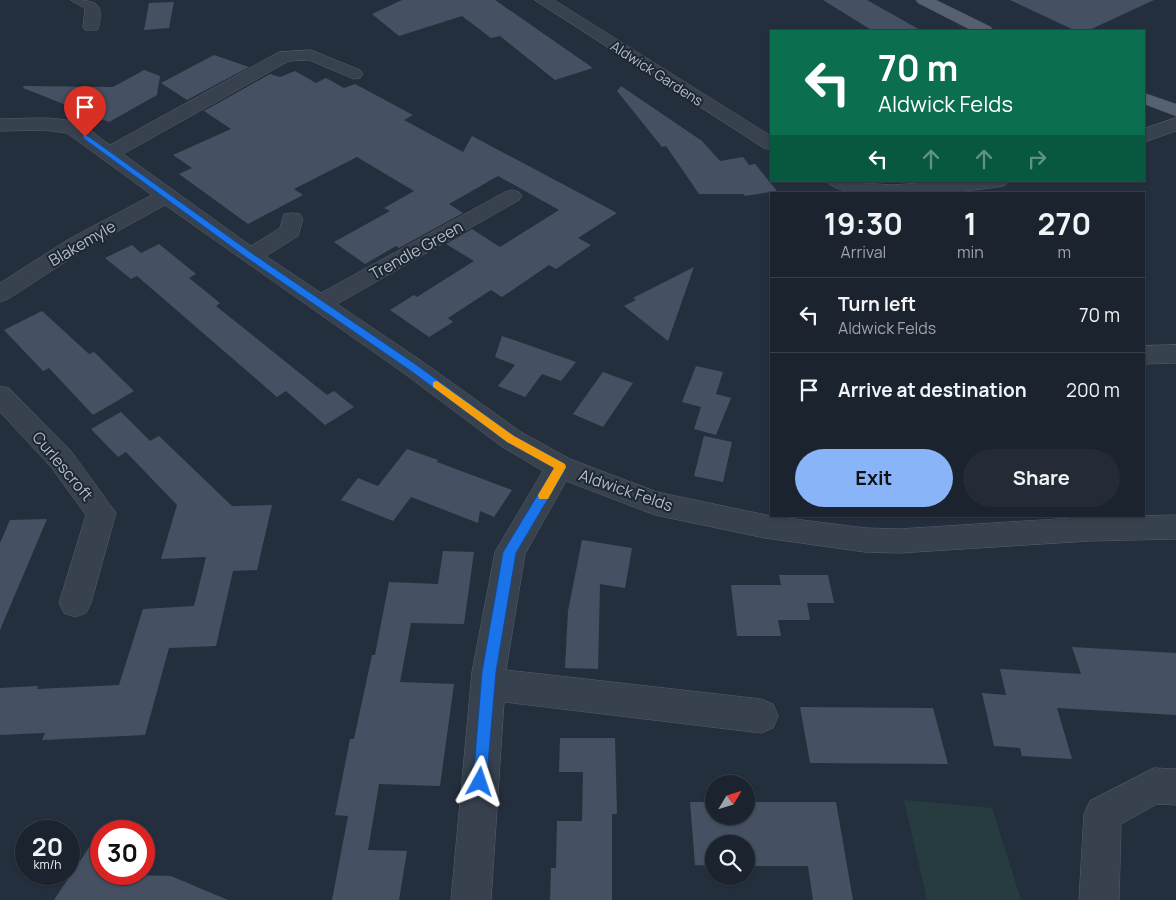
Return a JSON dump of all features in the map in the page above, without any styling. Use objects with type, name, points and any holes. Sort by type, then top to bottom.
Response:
[{"type":"main road","points":[[924,0],[983,30]]},
{"type":"main road","points":[[1145,98],[1176,110]]},
{"type":"street","points":[[78,0],[93,7],[91,27]]},
{"type":"street","name":"Aldwick Gardens","points":[[543,0],[770,143]]},
{"type":"street","points":[[110,154],[285,56],[311,55],[354,74]]},
{"type":"street","name":"Aldwick Felds","points":[[0,125],[44,124],[73,128],[250,256],[414,368],[510,439],[560,467],[655,502],[765,526],[865,540],[932,539],[1085,523],[1176,527]]},
{"type":"street","points":[[1145,136],[1176,124]]},
{"type":"street","points":[[839,182],[854,188],[876,191],[986,182]]},
{"type":"street","name":"Blakemyle","points":[[0,294],[77,244],[166,196]]},
{"type":"street","name":"Trendle Green","points":[[319,304],[512,196]]},
{"type":"street","points":[[250,256],[290,231],[292,219]]},
{"type":"street","points":[[1145,355],[1176,354]]},
{"type":"street","name":"Curlescroft","points":[[0,395],[62,459],[102,512],[76,603]]},
{"type":"street","points":[[471,900],[488,684],[510,552],[560,467]]},
{"type":"street","points":[[488,684],[761,716]]},
{"type":"street","points":[[1100,900],[1103,814],[1154,786],[1176,787]]},
{"type":"green space","points":[[904,800],[992,808],[1021,900],[927,900]]},
{"type":"building","points":[[402,0],[495,0],[593,68],[555,80],[500,36],[491,38],[462,16],[399,36],[372,14]]},
{"type":"building","points":[[823,0],[867,0],[920,30],[871,30]]},
{"type":"building","points":[[1010,0],[1154,0],[1089,30],[1074,30]]},
{"type":"building","points":[[174,2],[169,28],[144,30],[149,3]]},
{"type":"building","points":[[214,55],[249,67],[187,100],[161,83]]},
{"type":"building","points":[[144,70],[160,76],[157,95],[109,122],[23,88],[24,86],[113,87]]},
{"type":"building","points":[[295,71],[316,83],[326,78],[344,88],[355,84],[413,115],[404,120],[463,152],[472,136],[617,213],[578,238],[591,245],[556,269],[549,265],[502,297],[491,290],[448,318],[453,322],[429,337],[390,310],[414,295],[417,297],[474,261],[446,244],[472,229],[500,247],[559,210],[498,176],[449,204],[463,213],[399,248],[396,246],[365,264],[334,242],[390,211],[384,208],[414,191],[357,157],[294,189],[303,195],[248,224],[179,174],[192,168],[173,155],[231,129],[204,111],[270,74],[280,77]]},
{"type":"building","points":[[621,86],[702,141],[720,161],[743,157],[749,165],[755,164],[777,191],[745,196],[743,194],[699,194],[666,146],[662,147],[617,91]]},
{"type":"building","points":[[159,244],[196,274],[189,278],[220,303],[216,306],[327,395],[334,391],[354,407],[325,425],[286,391],[277,397],[137,276],[131,279],[105,258],[132,245],[141,253]]},
{"type":"building","points":[[694,267],[668,341],[624,306],[636,300],[633,298]]},
{"type":"building","points":[[42,311],[89,354],[94,352],[134,391],[93,415],[49,368],[43,371],[4,330]]},
{"type":"building","points":[[502,336],[576,362],[561,381],[542,374],[525,397],[498,386],[515,365],[495,357]]},
{"type":"building","points":[[696,366],[723,372],[716,394],[731,398],[716,435],[694,429],[701,407],[682,402]]},
{"type":"building","points":[[603,372],[633,383],[603,427],[573,414]]},
{"type":"building","points":[[121,412],[150,441],[159,436],[232,506],[272,505],[257,570],[233,571],[216,646],[169,648],[145,735],[42,740],[45,733],[0,735],[0,688],[38,686],[37,689],[119,685],[143,609],[194,606],[206,557],[161,559],[177,505],[126,452],[118,457],[91,429]]},
{"type":"building","points":[[704,436],[732,442],[723,482],[694,476]]},
{"type":"building","points":[[407,449],[512,490],[494,517],[480,511],[478,523],[411,497],[393,521],[341,500],[358,478],[378,486]]},
{"type":"building","points":[[47,519],[0,630],[0,543],[10,520]]},
{"type":"building","points":[[582,540],[632,548],[625,588],[600,584],[598,669],[565,668],[568,611]]},
{"type":"building","points":[[443,551],[474,552],[464,624],[411,623],[400,682],[454,684],[440,786],[379,784],[368,850],[407,851],[399,900],[332,900],[348,816],[335,815],[350,739],[354,739],[372,655],[375,655],[389,582],[438,584]]},
{"type":"building","points":[[779,575],[828,575],[834,603],[807,603],[810,620],[778,620],[781,636],[737,636],[731,585],[781,585]]},
{"type":"building","points":[[1072,647],[1176,653],[1176,715],[1057,708],[1072,759],[1022,756],[1020,748],[994,746],[982,693],[1006,695],[1000,669],[1081,674]]},
{"type":"building","points":[[800,707],[933,708],[948,764],[810,763]]},
{"type":"building","points":[[560,738],[615,738],[617,814],[612,814],[612,900],[550,900],[551,868],[556,868],[557,821],[582,821],[583,772],[559,772]]},
{"type":"building","points":[[690,802],[705,802],[705,825],[755,825],[755,802],[836,802],[853,900],[813,900],[808,866],[755,866],[755,835],[705,835],[705,866],[695,865]]},
{"type":"building","points":[[90,846],[90,885],[155,885],[155,876],[171,876],[228,900],[54,900],[64,885],[80,885],[80,861]]},
{"type":"slow traffic","points":[[437,385],[510,439],[560,467],[543,495]]},
{"type":"route","points":[[85,137],[250,256],[414,368],[510,439],[560,467],[510,552],[489,672],[480,782]]}]
